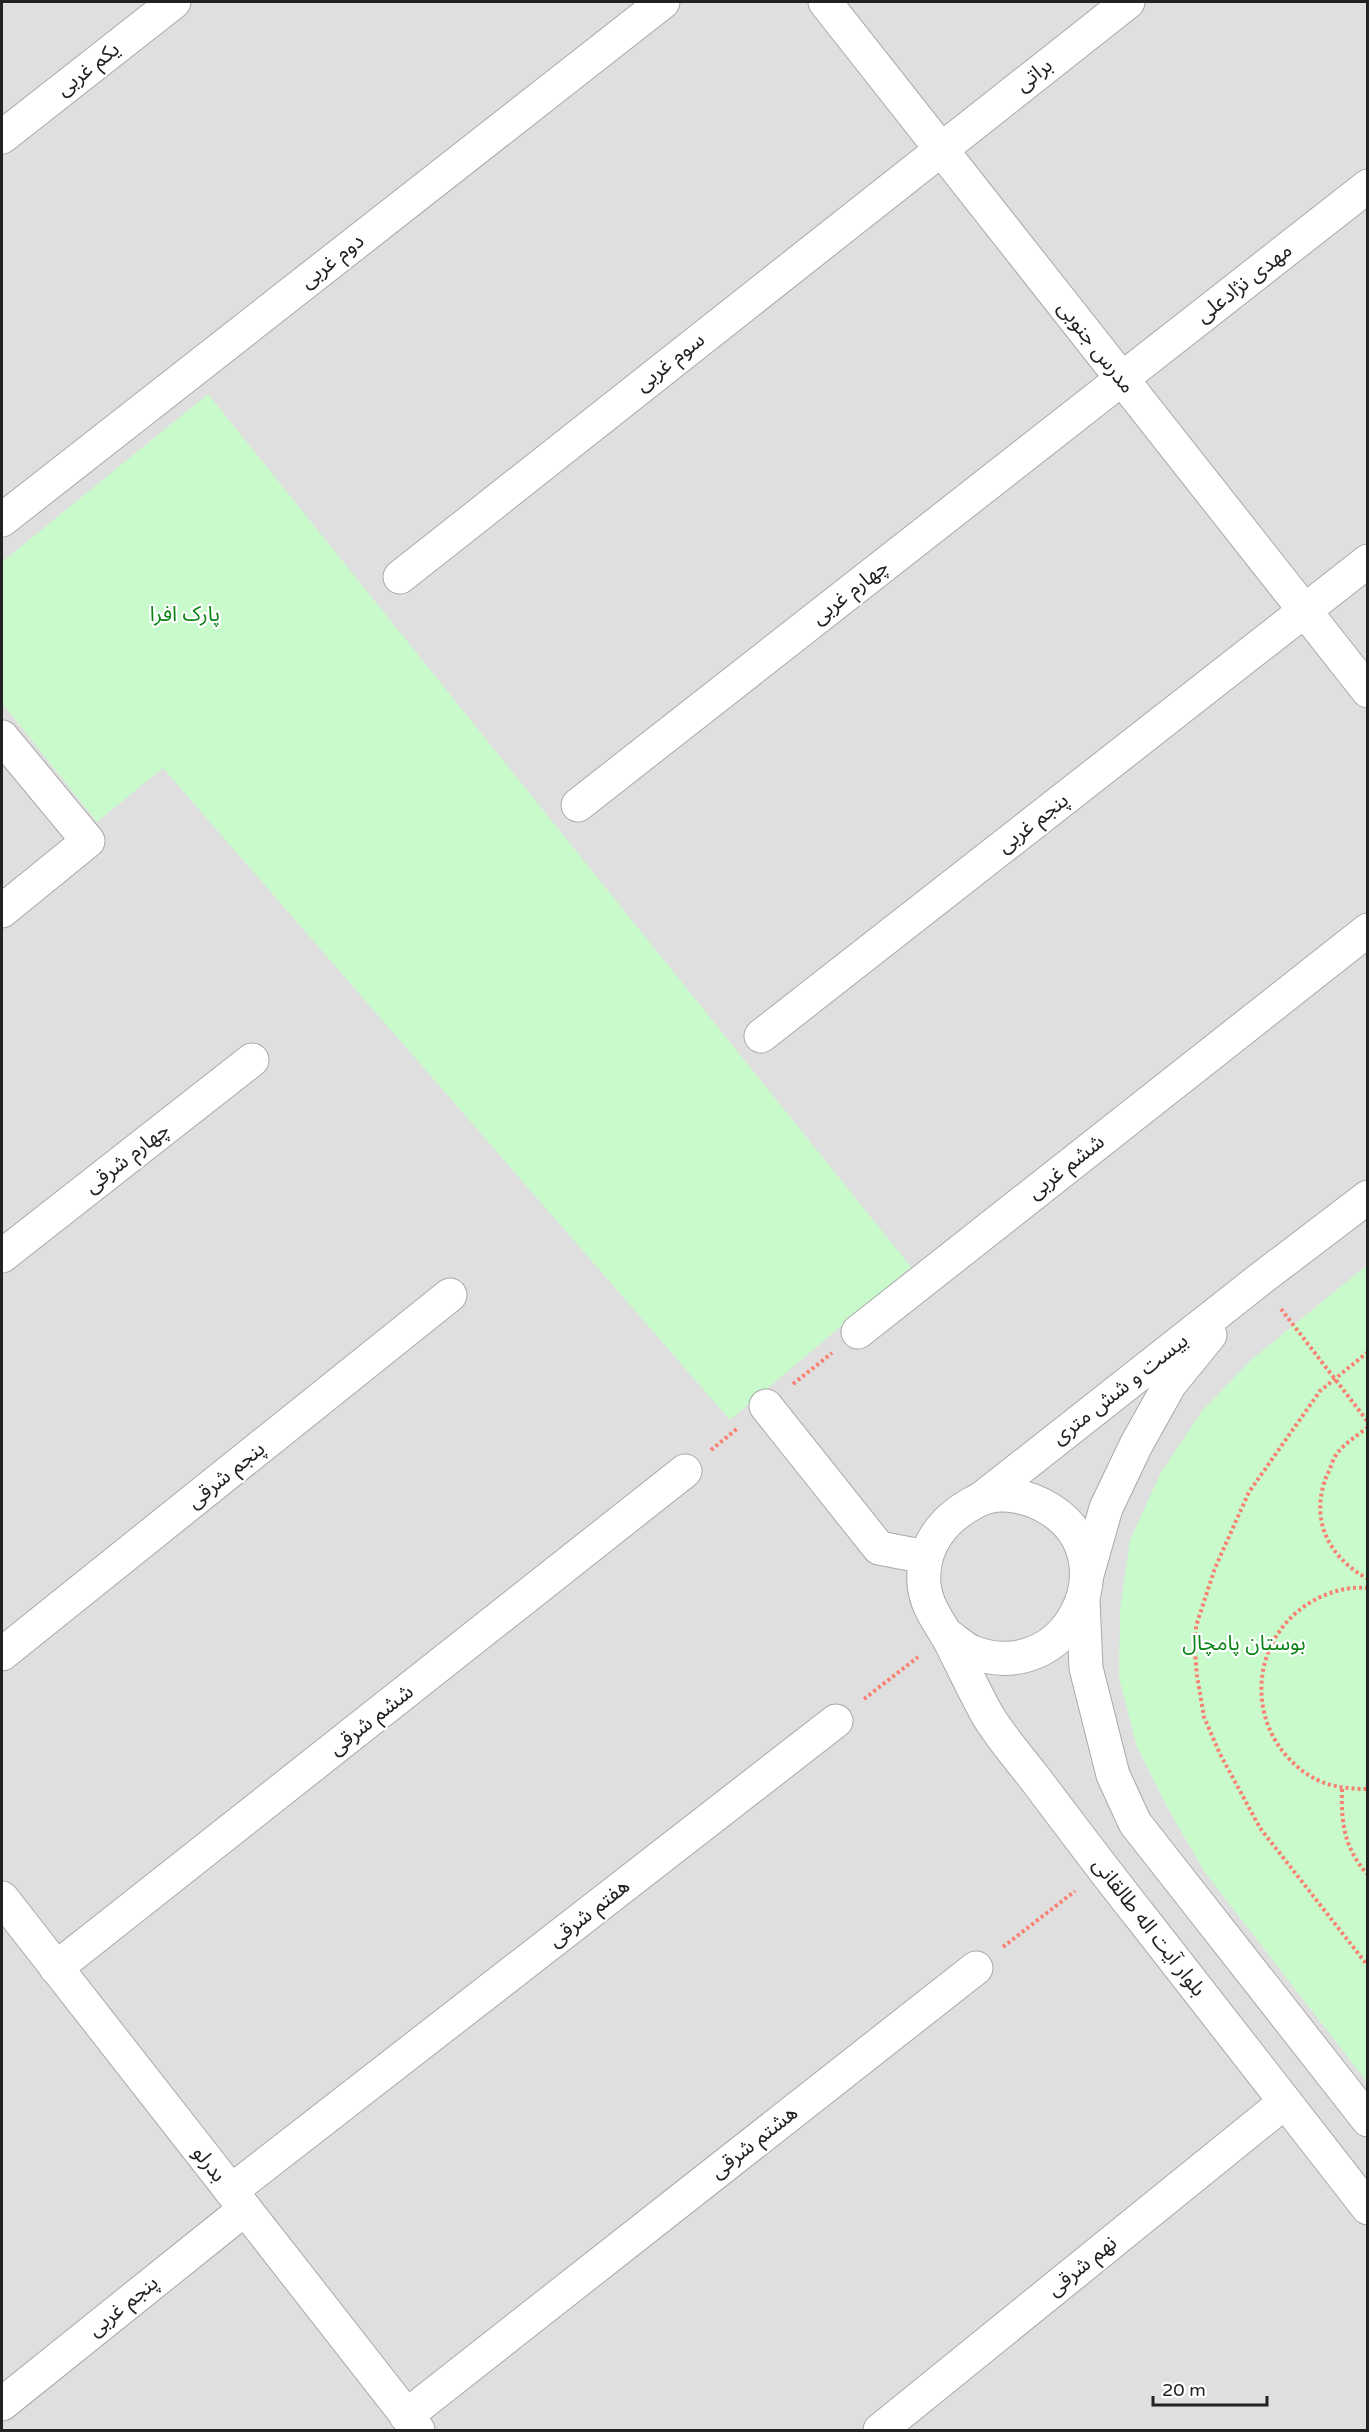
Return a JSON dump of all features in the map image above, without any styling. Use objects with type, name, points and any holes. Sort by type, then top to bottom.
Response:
[{"type":"street","name":"یکم غربی","points":[[2,137],[174,2]]},
{"type":"street","name":"دوم غربی","points":[[2,520],[663,2]]},
{"type":"street","name":"مدرس جنوبی","points":[[825,2],[1368,692]]},
{"type":"street","name":"براتی","points":[[940,148],[1128,2]]},
{"type":"street","name":"سوم غربی","points":[[400,576],[940,148]]},
{"type":"street","name":"مهدی نژادعلی","points":[[1121,379],[1368,186]]},
{"type":"street","name":"چهارم غربی","points":[[578,805],[1121,379]]},
{"type":"street","name":"پنجم غربی","points":[[761,1036],[1368,561]]},
{"type":"street","points":[[2,737],[87,841],[2,912]]},
{"type":"street","name":"ششم غربی","points":[[858,1332],[1368,930]]},
{"type":"street","name":"چهارم شرقی","points":[[2,1256],[252,1060]]},
{"type":"street","name":"بیست و شش متری","points":[[981,1498],[1368,1197]]},
{"type":"street","name":"بیست و شش متری","points":[[1085,1588],[1106,1508],[1136,1445],[1170,1384],[1259,1280]]},
{"type":"street","name":"پنجم شرقی","points":[[2,1654],[450,1295]]},
{"type":"street","points":[[766,1406],[879,1548],[926,1557]]},
{"type":"street","name":"ششم شرقی","points":[[56,1968],[685,1471]]},
{"type":"street","points":[[1085,1588],[1070,1626],[1050,1645],[1024,1656],[996,1658],[970,1651],[947,1635],[931,1612],[924,1585],[926,1557],[937,1532],[956,1512],[981,1498],[1006,1495],[1031,1499],[1053,1510],[1071,1528],[1082,1551],[1085,1588],[1086,1668],[1113,1775],[1135,1823],[1368,2120]]},
{"type":"street","name":"بلوار آیت اله طالقانی","points":[[947,1635],[989,1718],[1104,1870],[1368,2208]]},
{"type":"street","name":"هفتم شرقی","points":[[238,2200],[836,1721]]},
{"type":"street","name":"بدرلو","points":[[2,1898],[412,2423]]},
{"type":"street","name":"هشتم شرقی","points":[[412,2423],[976,1968]]},
{"type":"street","name":"نهم شرقی","points":[[879,2430],[1285,2102]]},
{"type":"street","name":"پنجم غربی","points":[[2,2404],[238,2200]]},
{"type":"path","points":[[1259,1280],[1368,1422]]},
{"type":"path","points":[[685,1471],[858,1332]]},
{"type":"path","points":[[1368,1352],[1320,1391],[1250,1492],[1215,1568],[1196,1626],[1195,1652],[1204,1717],[1220,1754],[1260,1828],[1368,1966]]},
{"type":"path","points":[[1368,1427],[1337,1452],[1321,1491],[1319,1514],[1334,1552],[1349,1569],[1368,1579]]},
{"type":"path","points":[[1368,1588],[1354,1587],[1323,1595],[1295,1611],[1275,1637],[1263,1666],[1261,1699],[1269,1730],[1286,1758],[1312,1777],[1342,1789],[1368,1790]]},
{"type":"path","points":[[836,1721],[947,1635]]},
{"type":"path","points":[[1342,1789],[1341,1819],[1350,1848],[1368,1875]]},
{"type":"path","points":[[976,1968],[1104,1870]]},
{"type":"shaded area","points":[[2,2],[1367,2],[1367,2430],[2,2430]]},
{"type":"green space","name":"پارک افرا","points":[[208,394],[911,1267],[730,1420],[163,768],[97,822],[2,703],[2,562]]},
{"type":"green space","name":"بوستان پامچال","points":[[1367,1265],[1367,2082],[1204,1871],[1167,1807],[1137,1747],[1119,1678],[1120,1609],[1130,1540],[1161,1472],[1202,1411],[1251,1360]]}]
